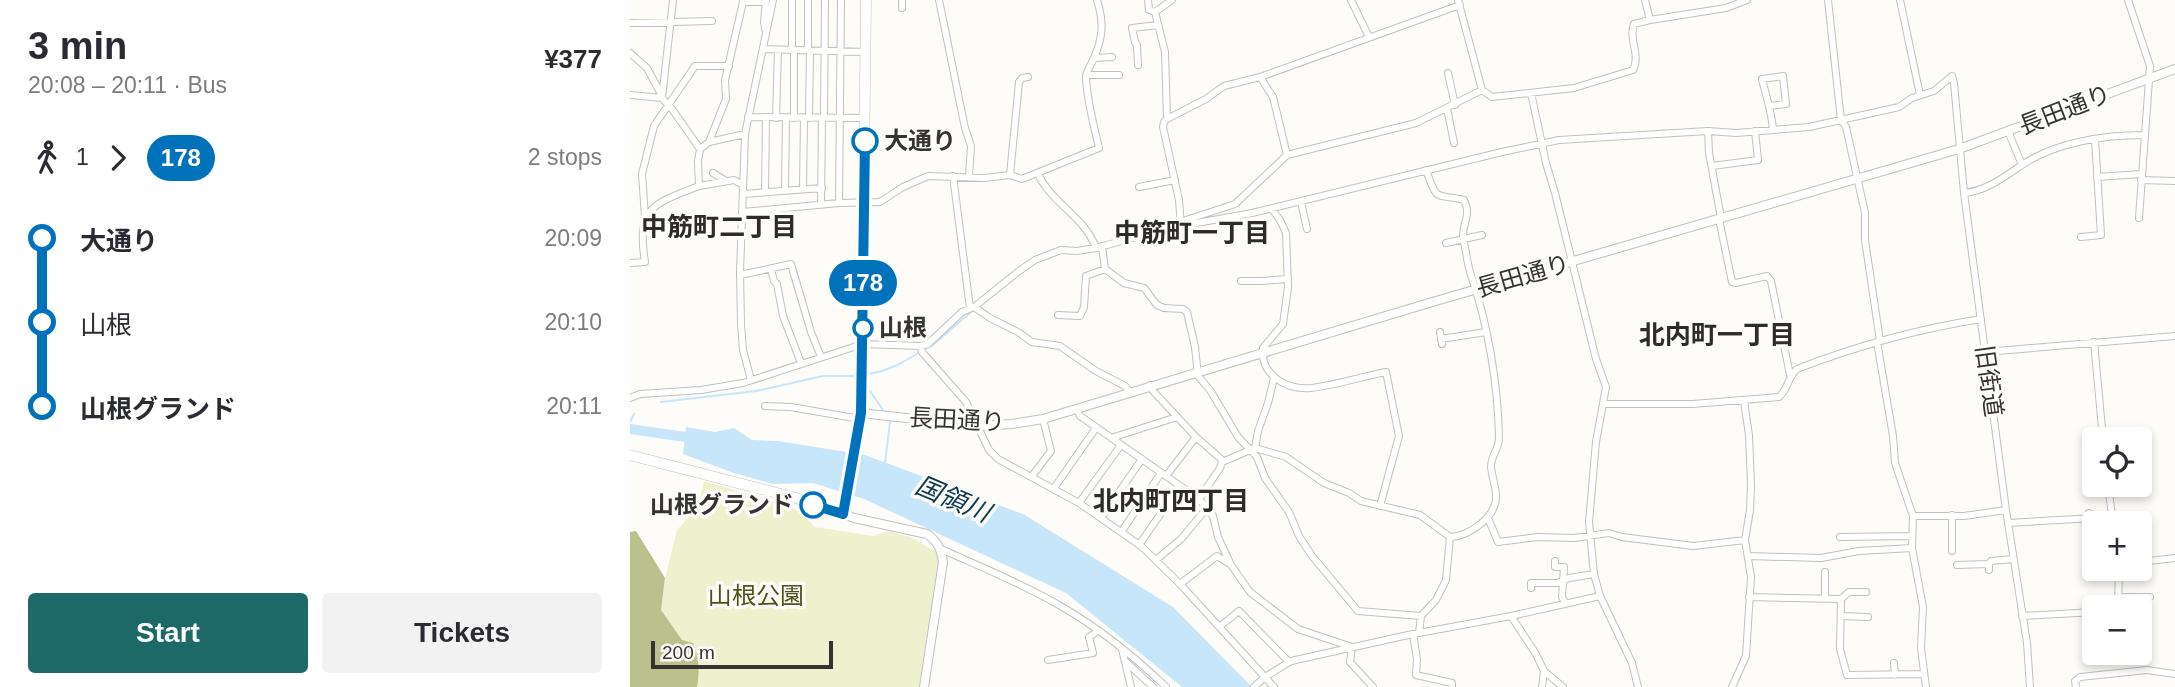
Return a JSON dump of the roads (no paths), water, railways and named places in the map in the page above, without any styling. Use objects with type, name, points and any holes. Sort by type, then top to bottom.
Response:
[{"type":"main road","points":[[630,455],[844,509],[860,418],[866,0]]},
{"type":"street","points":[[662,97],[673,0]]},
{"type":"street","points":[[785,191],[793,51],[792,0]]},
{"type":"street","points":[[803,189],[809,51],[808,0]]},
{"type":"street","points":[[821,204],[825,0]]},
{"type":"street","points":[[839,203],[841,0]]},
{"type":"street","points":[[939,0],[971,146],[969,177]]},
{"type":"street","points":[[742,212],[821,204],[880,202],[903,187],[928,176],[984,178],[1010,175],[1023,179],[1099,148],[1086,75],[1103,27],[1103,17],[1097,0]]},
{"type":"street","points":[[1148,0],[1149,10],[1155,12]]},
{"type":"street","points":[[1155,12],[1172,0]]},
{"type":"street","points":[[1351,0],[1369,37]]},
{"type":"street","points":[[1645,0],[1650,20]]},
{"type":"street","points":[[1181,224],[1164,122],[1224,86],[1260,76],[1459,3],[1482,90],[1492,97],[1574,88],[1633,69],[1637,62],[1631,30],[1634,24],[1726,8],[1747,0]]},
{"type":"street","points":[[1828,0],[1841,120],[1846,127],[1865,213],[1865,240],[1894,436],[1895,463],[1913,516],[1912,548],[1923,607],[1921,648],[1926,687]]},
{"type":"street","points":[[1181,224],[1272,209],[1541,143],[1577,138],[1809,127],[1899,107],[1920,95],[1900,0]]},
{"type":"street","points":[[2128,0],[2150,66],[2139,218]]},
{"type":"street","points":[[709,142],[726,99],[725,80],[743,2],[768,1],[766,32],[745,134],[740,275],[743,350],[751,380]]},
{"type":"street","points":[[1155,12],[1165,52],[1167,119]]},
{"type":"street","points":[[630,23],[712,21]]},
{"type":"street","points":[[1138,65],[1138,45],[1132,28],[1158,25]]},
{"type":"street","points":[[763,49],[866,52]]},
{"type":"street","points":[[776,118],[778,50]]},
{"type":"street","points":[[630,53],[646,68],[662,97],[700,149]]},
{"type":"street","points":[[1094,58],[1112,57]]},
{"type":"street","points":[[630,264],[645,262],[642,241],[645,219],[642,174],[654,126],[695,66],[729,66]]},
{"type":"street","name":"長田通り","points":[[860,418],[978,426],[1043,419],[1197,371],[1959,149],[2175,69]]},
{"type":"street","points":[[1448,73],[1455,104]]},
{"type":"street","points":[[1086,75],[1119,75]]},
{"type":"street","points":[[1010,175],[1019,82],[1028,76]]},
{"type":"street","points":[[1260,76],[1273,97],[1287,155]]},
{"type":"street","points":[[1769,106],[1786,104],[1783,76],[1762,79],[1773,130]]},
{"type":"street","name":"旧街道","points":[[1920,95],[1934,91],[1952,76],[1985,352],[2027,643],[2029,687]]},
{"type":"street","points":[[630,398],[640,394],[723,387],[863,344],[928,344],[962,312],[972,308],[1035,260],[1061,250],[1077,251],[1099,247],[1181,224],[1235,204],[1287,155],[1416,123],[1482,90]]},
{"type":"street","points":[[1531,93],[1541,143],[1596,359],[1606,387],[1596,442],[1590,522],[1594,573],[1600,596],[1632,663],[1638,687]]},
{"type":"street","points":[[630,95],[662,97]]},
{"type":"street","points":[[1447,108],[1454,143]]},
{"type":"street","points":[[748,117],[865,118]]},
{"type":"street","points":[[765,192],[766,118]]},
{"type":"street","points":[[1604,404],[1682,405],[1744,401],[1779,397],[1787,390],[1790,375],[1771,281],[1767,276],[1732,282],[1708,131]]},
{"type":"street","points":[[1712,166],[1758,160],[1755,131]]},
{"type":"street","points":[[2008,131],[2022,165]]},
{"type":"street","points":[[699,186],[700,149],[709,142],[745,134]]},
{"type":"street","points":[[1964,193],[1977,192],[2014,173],[2022,165],[2071,144],[2120,135],[2144,135]]},
{"type":"street","points":[[2081,237],[2101,234],[2095,139]]},
{"type":"street","points":[[1038,174],[1051,195],[1084,225],[1099,247],[1105,269],[1124,283],[1144,288],[1157,304],[1164,308],[1183,309],[1187,312],[1198,376],[1210,390],[1238,437],[1254,450],[1286,457],[1324,483],[1349,493],[1361,502],[1420,515],[1450,537],[1465,534],[1488,518],[1497,496],[1491,467],[1492,454],[1499,442],[1498,412],[1486,332],[1463,238],[1463,227],[1468,215],[1466,202],[1438,196],[1426,170]]},
{"type":"street","points":[[713,173],[726,181]]},
{"type":"street","points":[[953,176],[972,308]]},
{"type":"street","points":[[2097,177],[2141,177],[2175,181]]},
{"type":"street","points":[[645,219],[658,203],[699,186],[734,180],[743,185]]},
{"type":"street","points":[[1139,187],[1175,180]]},
{"type":"street","points":[[743,194],[822,188]]},
{"type":"street","points":[[1301,202],[1307,229]]},
{"type":"street","points":[[1272,209],[1286,233],[1288,279],[1283,324],[1263,348],[1266,368],[1274,377],[1294,386],[1309,388],[1386,372],[1399,436],[1380,506]]},
{"type":"street","points":[[1446,243],[1482,235]]},
{"type":"street","points":[[740,275],[792,264],[807,322],[821,357]]},
{"type":"street","points":[[771,269],[786,323],[801,363]]},
{"type":"street","points":[[1058,315],[1080,316],[1085,302],[1086,276],[1105,269]]},
{"type":"street","points":[[1241,281],[1288,279]]},
{"type":"street","points":[[972,308],[1032,342],[1053,344],[1067,349],[1096,371],[1125,386],[1130,392]]},
{"type":"street","points":[[1790,375],[1797,369],[1879,341],[1981,319]]},
{"type":"street","points":[[1441,338],[1462,332],[1486,332]]},
{"type":"street","points":[[1985,352],[2175,336]]},
{"type":"street","points":[[2094,342],[2102,427]]},
{"type":"street","points":[[921,346],[922,352],[966,402],[989,450],[998,459],[1079,503],[1139,545],[1180,584],[1274,687]]},
{"type":"street","points":[[1274,377],[1254,450],[1269,485],[1289,512],[1299,536],[1357,611],[1420,617]]},
{"type":"street","points":[[1150,386],[1222,462]]},
{"type":"street","points":[[1732,687],[1746,656],[1751,577],[1745,540],[1751,486],[1749,435],[1744,401]]},
{"type":"street","points":[[765,406],[791,407],[860,418]]},
{"type":"street","points":[[1076,408],[1080,416],[1096,428],[1199,499],[1213,516],[1218,537],[1231,565],[1250,592],[1298,629],[1352,647]]},
{"type":"street","points":[[1111,438],[1177,417]]},
{"type":"street","points":[[1032,476],[1051,451],[1043,419]]},
{"type":"street","points":[[1054,488],[1096,428]]},
{"type":"street","points":[[1122,531],[1163,474],[1196,437]]},
{"type":"street","points":[[1079,503],[1121,445]]},
{"type":"street","points":[[1199,499],[1222,462],[1254,450]]},
{"type":"street","points":[[1101,518],[1142,459]]},
{"type":"street","points":[[1139,545],[1180,486]]},
{"type":"street","points":[[1156,560],[1182,538],[1207,508]]},
{"type":"street","points":[[844,509],[854,518],[927,534],[941,550],[943,562],[924,687]]},
{"type":"street","points":[[1913,516],[2006,510]]},
{"type":"street","points":[[1952,515],[1952,551]]},
{"type":"street","points":[[1488,518],[1498,542],[1537,537],[1574,538],[1609,533],[1693,546],[1745,540]]},
{"type":"street","points":[[2008,523],[2043,524],[2082,519]]},
{"type":"street","points":[[1840,537],[1912,536]]},
{"type":"street","points":[[1450,537],[1446,580],[1436,600],[1420,617],[1416,633],[1416,675],[1452,683],[1451,687]]},
{"type":"street","points":[[1748,556],[1821,558],[1859,551],[1912,548]]},
{"type":"street","points":[[941,550],[1015,581],[1061,606],[1121,647],[1166,687]]},
{"type":"street","points":[[1180,584],[1217,556],[1231,565]]},
{"type":"street","points":[[2152,561],[2175,558]]},
{"type":"street","points":[[1961,567],[1989,567],[1991,561],[2013,559]]},
{"type":"street","points":[[1555,561],[1555,567],[1563,567],[1563,597],[1566,604]]},
{"type":"street","points":[[1825,572],[1825,598]]},
{"type":"street","points":[[1531,588],[1531,583],[1563,581],[1594,573]]},
{"type":"street","points":[[1749,597],[1841,599],[1849,592],[1866,592]]},
{"type":"street","points":[[1254,687],[1289,663],[1416,633],[1600,596]]},
{"type":"street","points":[[1841,599],[1840,649],[1847,675],[1923,674]]},
{"type":"street","points":[[1219,627],[1239,611],[1289,663]]},
{"type":"street","points":[[2022,616],[2082,613]]},
{"type":"street","points":[[1511,616],[1544,671],[1563,687]]},
{"type":"street","points":[[1841,616],[1868,617]]},
{"type":"street","points":[[1048,660],[1093,653],[1089,637],[1098,631]]},
{"type":"street","points":[[1121,647],[1131,687]]},
{"type":"street","points":[[1352,647],[1350,662],[1373,687]]},
{"type":"street","points":[[1125,661],[1153,687]]},
{"type":"street","points":[[1894,663],[1895,674]]},
{"type":"street","points":[[2076,687],[2075,681],[2080,677],[2147,670],[2175,674]]},
{"type":"street","points":[[1542,687],[1544,671]]},
{"type":"water","points":[[686,427],[715,432],[734,428],[752,440],[778,441],[865,455],[1023,514],[1173,607],[1252,687],[1182,687],[1066,593],[864,499],[813,483],[773,484],[683,454]]},
{"type":"waterway","points":[[926,348],[971,312]]},
{"type":"waterway","points":[[867,374],[888,369],[920,352]]},
{"type":"waterway","points":[[661,402],[756,391],[823,376],[856,376]]},
{"type":"waterway","points":[[870,391],[883,410]]},
{"type":"waterway","points":[[630,422],[634,414]]},
{"type":"waterway","points":[[885,463],[890,422]]},
{"type":"waterway","name":"国領川","points":[[630,429],[699,439]]},
{"type":"place","name":"大通り","points":[[865,141]]},
{"type":"place","name":"山根","points":[[863,328]]},
{"type":"place","name":"山根グランド","points":[[813,505]]},
{"type":"district","name":"中筋町二丁目","points":[[719,227]]},
{"type":"district","name":"中筋町一丁目","points":[[1192,233]]},
{"type":"district","name":"北内町一丁目","points":[[1717,335]]},
{"type":"district","name":"北内町四丁目","points":[[1171,501]]},
{"type":"park label","name":"山根公園","points":[[756,596]]}]
